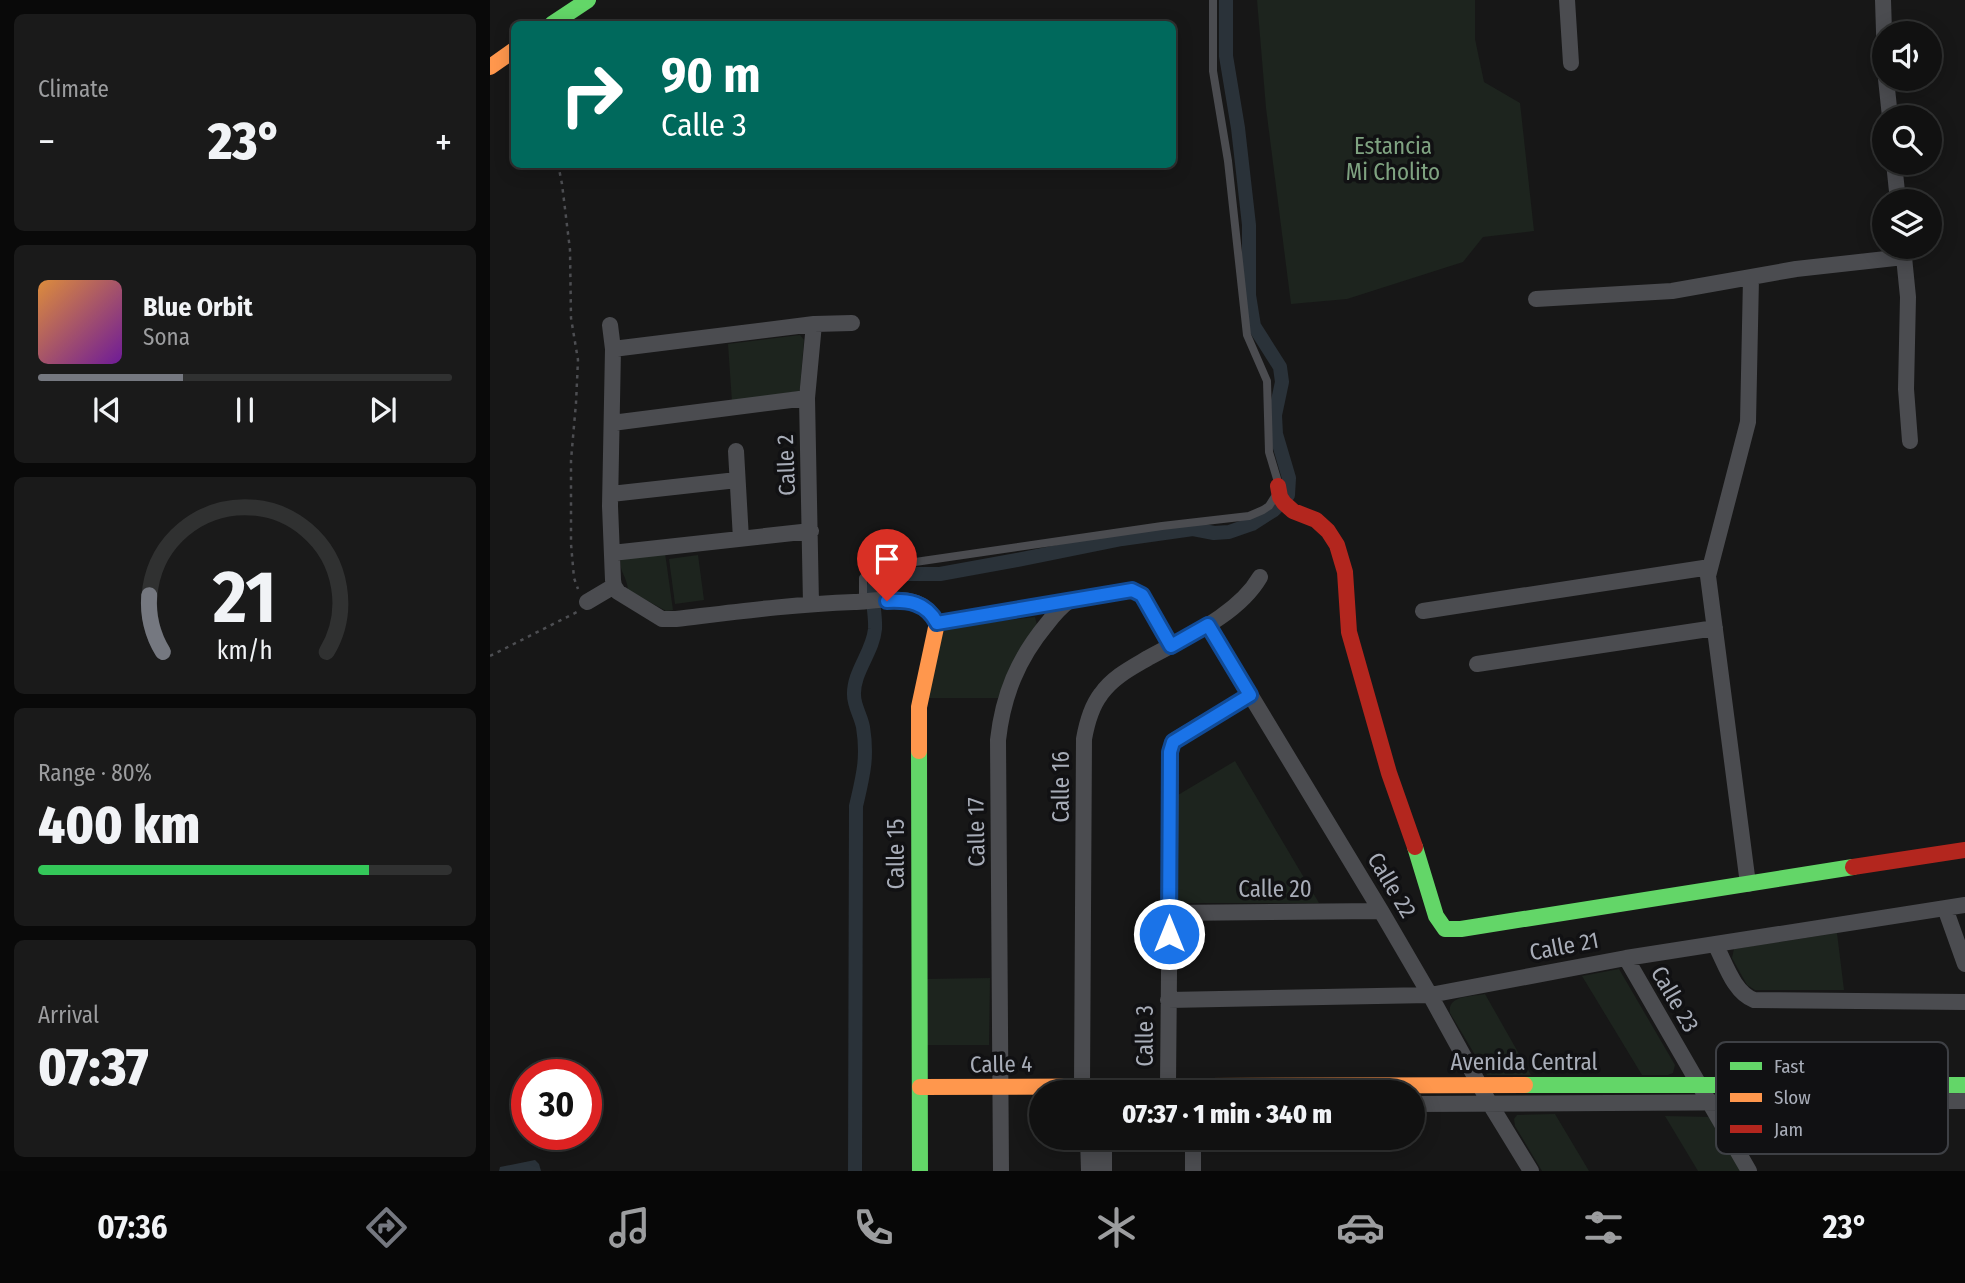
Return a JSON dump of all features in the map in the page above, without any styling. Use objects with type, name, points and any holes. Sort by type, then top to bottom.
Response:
[{"type":"street","points":[[556,21],[588,0]]},
{"type":"street","points":[[1567,0],[1571,63]]},
{"type":"street","points":[[1883,0],[1884,21]]},
{"type":"street","points":[[490,67],[511,52]]},
{"type":"street","points":[[1536,299],[1672,291],[1872,257]]},
{"type":"street","points":[[1904,259],[1908,297],[1906,389],[1910,441]]},
{"type":"street","points":[[1748,884],[1708,576],[1748,422],[1751,278]]},
{"type":"street","points":[[613,349],[814,324],[852,323]]},
{"type":"street","name":"Calle 2","points":[[811,604],[807,398],[814,324]]},
{"type":"street","points":[[610,325],[613,349],[610,506],[614,586],[626,598],[662,619],[811,604],[898,600],[916,603],[930,613],[937,623],[1128,590],[1135,591],[1145,601],[1171,646]]},
{"type":"street","points":[[612,423],[807,398]]},
{"type":"street","points":[[736,451],[741,539]]},
{"type":"street","points":[[611,494],[737,480]]},
{"type":"street","points":[[1281,495],[1293,511],[1316,520],[1328,531],[1337,545],[1345,572],[1349,632],[1374,725],[1436,916],[1445,929],[1461,929],[1965,850]]},
{"type":"street","points":[[612,553],[811,531]]},
{"type":"street","points":[[1423,611],[1710,567]]},
{"type":"street","name":"Calle 16","points":[[1083,1080],[1084,738],[1087,723],[1093,707],[1108,685],[1124,672],[1208,625],[1244,599],[1260,577]]},
{"type":"street","points":[[584,603],[614,586]]},
{"type":"street","name":"Calle 17","points":[[1001,1171],[999,727],[1006,694],[1026,652],[1053,614],[1071,600]]},
{"type":"street","name":"Calle 15","points":[[920,1171],[919,706],[937,623]]},
{"type":"street","name":"Calle 22","points":[[1208,625],[1381,911],[1531,1171]]},
{"type":"street","points":[[1477,664],[1715,628]]},
{"type":"street","name":"Calle 3","points":[[1168,1080],[1170,752],[1173,742],[1250,695]]},
{"type":"street","name":"Calle 21","points":[[1168,1000],[1430,995],[1626,958],[1965,905]]},
{"type":"street","points":[[1945,908],[1965,964]]},
{"type":"street","name":"Calle 20","points":[[1169,913],[1381,911]]},
{"type":"street","points":[[1715,944],[1739,988],[1754,1000],[1965,1002]]},
{"type":"street","name":"Calle 23","points":[[1626,958],[1716,1115]]},
{"type":"street","name":"Avenida Central","points":[[1425,1086],[1716,1085]]},
{"type":"street","name":"Calle 4","points":[[920,1087],[1029,1087]]},
{"type":"street","name":"Avenida Central","points":[[1425,1104],[1716,1103]]},
{"type":"street","points":[[1088,1150],[1089,1171]]},
{"type":"street","points":[[1104,1150],[1104,1171]]},
{"type":"street","points":[[1193,1150],[1193,1171]]},
{"type":"street","name":"Calle 23","points":[[1739,1154],[1749,1171]]},
{"type":"lane","points":[[869,601],[863,578],[874,568],[1249,516],[1263,510],[1281,495],[1269,452],[1267,381],[1247,335],[1228,161],[1213,71],[1213,0]]},
{"type":"path","points":[[490,656],[584,603],[575,578],[571,544],[571,460],[578,360],[571,318],[570,250],[559,168]]},
{"type":"green space","name":"Estancia Mi Cholito","points":[[1257,0],[1475,0],[1475,39],[1484,82],[1520,103],[1534,231],[1483,237],[1463,262],[1347,299],[1291,304],[1266,108]]},
{"type":"green space","points":[[800,335],[804,340],[799,391],[732,402],[728,344]]},
{"type":"green space","points":[[665,553],[673,610],[666,611],[628,590],[620,563],[621,558]]},
{"type":"green space","points":[[698,555],[704,600],[675,604],[669,559]]},
{"type":"green space","points":[[1035,617],[1037,625],[1011,665],[998,698],[928,698],[944,628]]},
{"type":"green space","points":[[1235,761],[1319,903],[1177,903],[1178,795]]},
{"type":"green space","points":[[1837,933],[1844,990],[1755,990],[1747,985],[1732,958],[1734,949]]},
{"type":"green space","points":[[1619,969],[1675,1065],[1673,1073],[1642,1075],[1582,976]]},
{"type":"green space","points":[[990,978],[989,1045],[925,1045],[925,979]]},
{"type":"green space","points":[[1485,994],[1531,1075],[1487,1075],[1450,1013],[1450,1007],[1456,1000]]},
{"type":"green space","points":[[1555,1114],[1589,1171],[1542,1171],[1515,1126],[1514,1119],[1517,1115]]},
{"type":"green space","points":[[1665,1116],[1711,1117],[1716,1125],[1716,1154],[1733,1154],[1743,1171],[1698,1171]]},
{"type":"shaded area","points":[[535,1160],[541,1171],[499,1171],[500,1167]]},
{"type":"waterway","points":[[855,1171],[856,806],[863,776],[865,748],[863,727],[854,695],[857,678],[871,646],[875,629],[875,581],[886,574],[940,574],[1122,539],[1193,529],[1214,533],[1229,532],[1252,524],[1274,510],[1288,495],[1289,478],[1276,434],[1275,415],[1282,382],[1280,367],[1254,326],[1249,295],[1249,225],[1238,128],[1226,56],[1226,0]]},
{"type":"traffic: fast","points":[[556,21],[588,0]]},
{"type":"traffic: fast","points":[[919,751],[920,1171]]},
{"type":"traffic: fast","points":[[1415,847],[1436,916],[1445,929],[1461,929],[1853,867]]},
{"type":"traffic: fast","points":[[1525,1085],[1716,1085]]},
{"type":"traffic: fast","points":[[1948,1085],[1965,1085]]},
{"type":"traffic: slow","points":[[490,67],[511,52]]},
{"type":"traffic: slow","points":[[919,751],[919,707],[937,623],[1132,590],[1142,595],[1171,646]]},
{"type":"traffic: slow","points":[[920,1087],[1525,1085]]},
{"type":"traffic: jam","points":[[1278,486],[1284,503],[1293,511],[1316,520],[1328,531],[1337,545],[1345,572],[1349,632],[1389,773],[1415,847]]},
{"type":"traffic: jam","points":[[1853,867],[1965,850]]},
{"type":"route","points":[[887,601],[916,603],[930,613],[937,623],[1132,590],[1142,595],[1171,646],[1208,625],[1250,695],[1173,742],[1170,752],[1169,934]]}]
